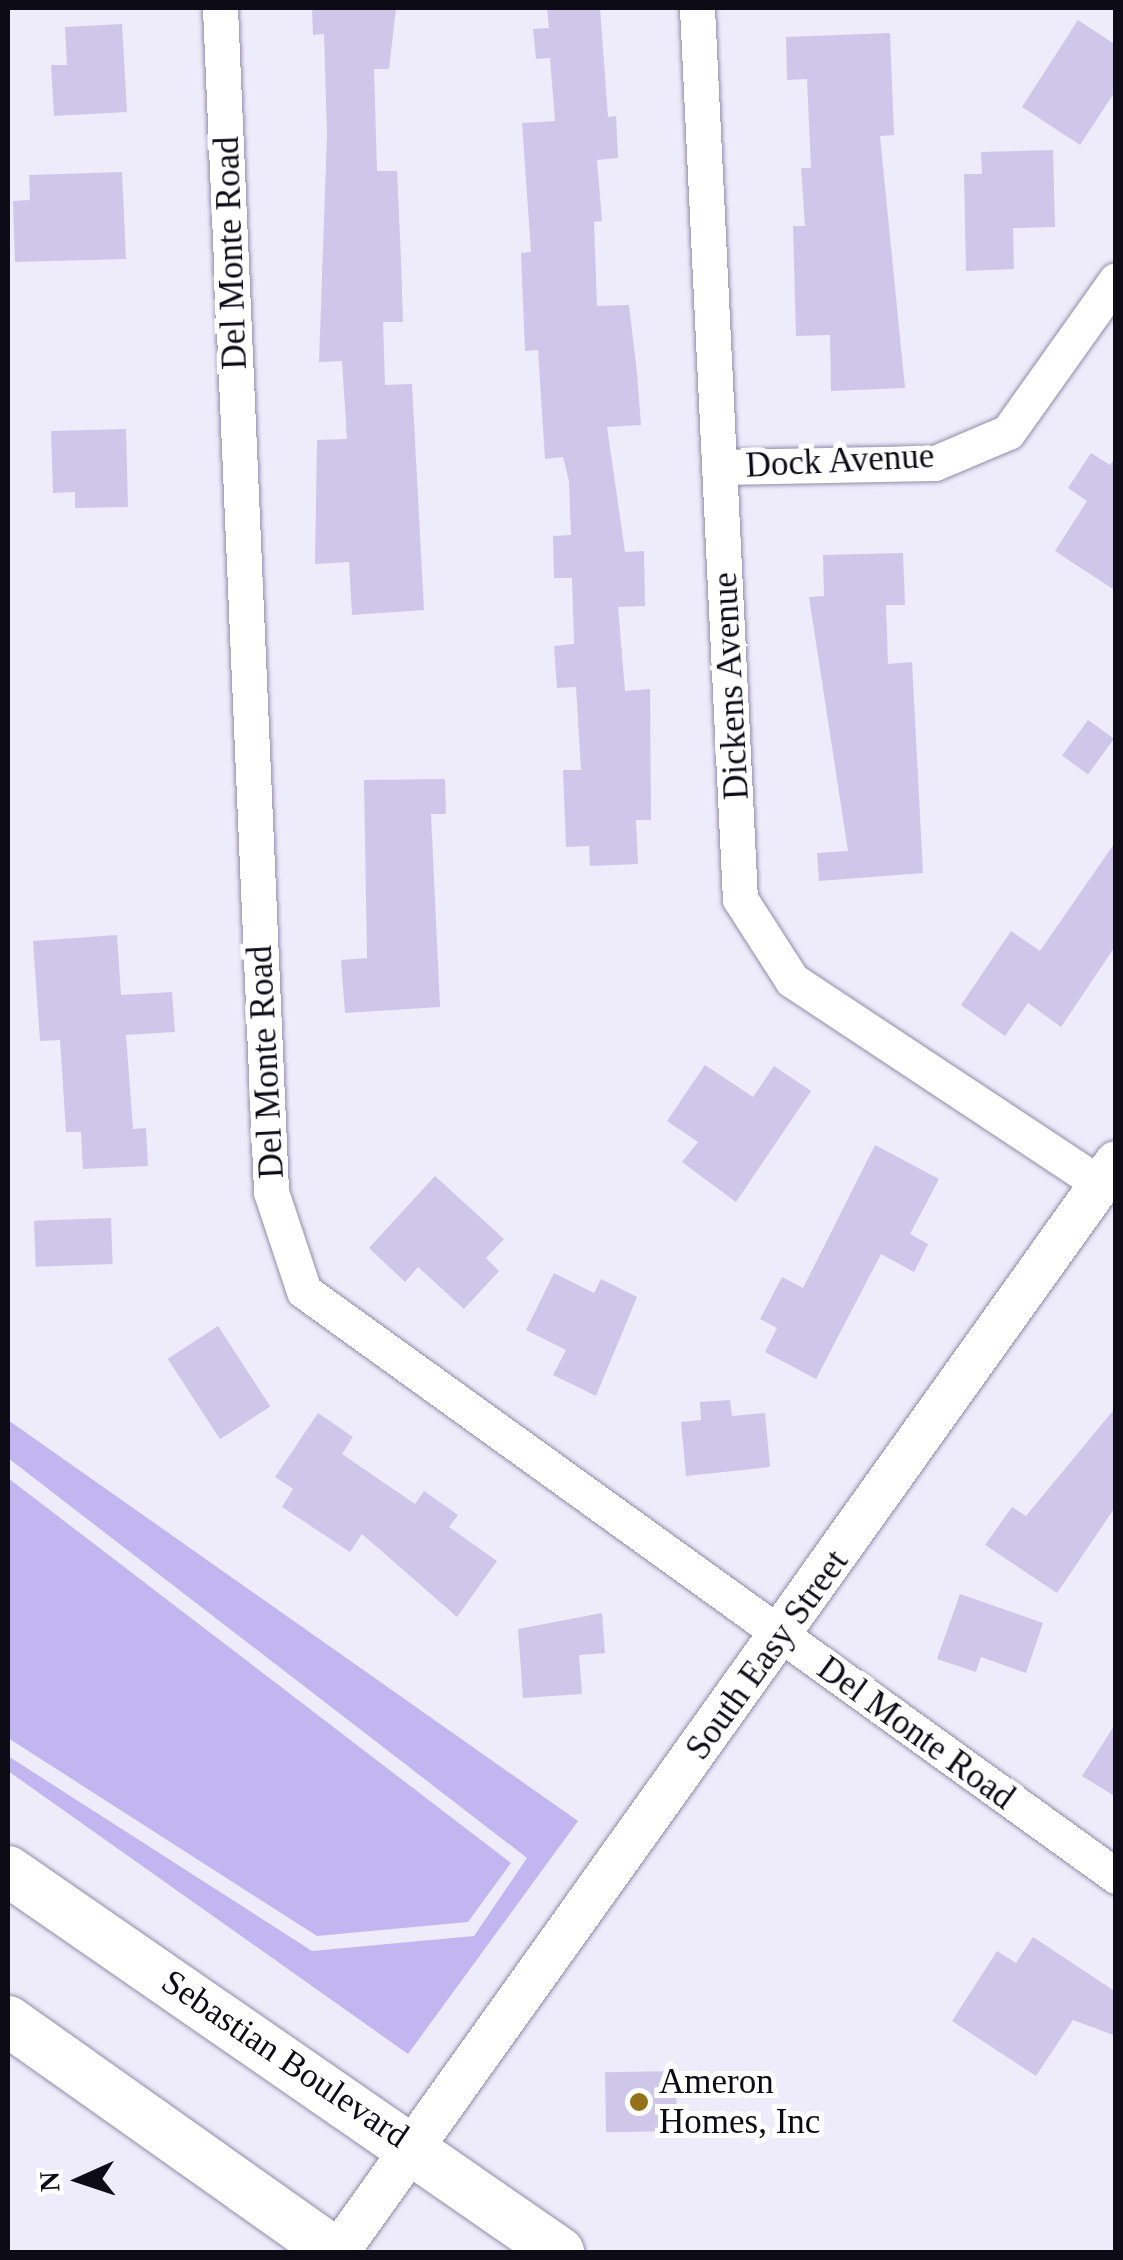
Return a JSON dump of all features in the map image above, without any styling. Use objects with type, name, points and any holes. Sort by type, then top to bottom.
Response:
[{"type":"main road","name":"Sebastian Boulevard","points":[[8,1871],[414,2146],[560,2252]]},
{"type":"main road","points":[[8,2021],[336,2252]]},
{"type":"street","name":"Del Monte Road","points":[[220,8],[271,1192],[304,1291],[1116,1876]]},
{"type":"street","name":"Dickens Avenue","points":[[696,8],[740,899],[792,980],[1108,1173]]},
{"type":"street","name":"Dock Avenue","points":[[720,467],[934,463],[1008,432],[1116,280]]},
{"type":"street","name":"South Easy Street","points":[[336,2252],[781,1636],[1108,1173]]},
{"type":"shaded area","points":[[8,1420],[578,1821],[408,2054],[8,1771],[8,1756],[312,1951],[474,1936],[527,1858],[8,1458]]},
{"type":"shaded area","points":[[8,1478],[511,1863],[468,1922],[317,1936],[8,1738]]},
{"type":"building","points":[[312,8],[396,8],[389,69],[374,69],[377,171],[397,171],[401,260],[403,322],[383,322],[385,385],[412,384],[424,610],[352,615],[349,562],[315,564],[317,440],[347,439],[342,361],[319,362],[327,135],[324,34],[313,35]]},
{"type":"building","points":[[547,8],[600,8],[608,117],[616,116],[618,158],[597,160],[602,221],[594,222],[597,306],[629,305],[641,425],[607,427],[625,552],[644,551],[645,606],[618,607],[625,691],[650,689],[651,820],[636,820],[638,864],[590,866],[589,846],[566,847],[563,770],[581,770],[576,687],[557,688],[554,646],[574,644],[572,578],[554,578],[553,536],[571,535],[569,481],[563,457],[545,459],[538,350],[525,351],[521,253],[531,252],[522,123],[555,121],[550,58],[536,59],[533,29],[549,28]]},
{"type":"building","points":[[1078,20],[1116,45],[1116,90],[1080,145],[1022,107]]},
{"type":"building","points":[[122,24],[127,112],[54,116],[51,65],[67,65],[65,27]]},
{"type":"building","points":[[890,33],[894,135],[880,136],[905,388],[831,391],[830,335],[796,336],[793,226],[805,226],[801,168],[811,168],[807,79],[787,80],[786,37]]},
{"type":"building","points":[[1053,150],[1055,227],[1013,228],[1014,269],[966,271],[964,174],[982,174],[981,152]]},
{"type":"building","points":[[122,172],[126,259],[15,262],[13,201],[30,200],[29,175]]},
{"type":"building","points":[[126,429],[128,507],[75,508],[75,492],[53,493],[51,431]]},
{"type":"building","points":[[1091,453],[1110,465],[1116,456],[1116,591],[1055,551],[1087,501],[1068,488]]},
{"type":"building","points":[[903,553],[905,605],[886,605],[888,664],[912,662],[923,873],[819,881],[817,853],[848,851],[809,597],[824,596],[823,555]]},
{"type":"building","points":[[1088,720],[1114,739],[1088,774],[1062,756]]},
{"type":"building","points":[[445,779],[446,814],[431,814],[440,1007],[345,1013],[341,960],[367,958],[364,780]]},
{"type":"building","points":[[1116,841],[1116,945],[1061,1027],[1028,1003],[1005,1036],[961,1005],[1011,931],[1040,951]]},
{"type":"building","points":[[117,935],[121,995],[172,992],[175,1032],[126,1035],[133,1129],[146,1128],[148,1166],[83,1169],[81,1132],[66,1132],[60,1040],[40,1041],[33,941]]},
{"type":"building","points":[[705,1065],[753,1097],[774,1066],[811,1091],[736,1202],[682,1162],[698,1142],[667,1121]]},
{"type":"building","points":[[875,1145],[939,1179],[910,1234],[928,1244],[914,1272],[881,1254],[816,1379],[765,1352],[777,1328],[760,1319],[782,1277],[803,1288]]},
{"type":"building","points":[[435,1176],[504,1239],[486,1258],[499,1271],[464,1309],[418,1267],[405,1282],[369,1248]]},
{"type":"building","points":[[111,1218],[113,1264],[36,1267],[34,1221]]},
{"type":"building","points":[[554,1273],[594,1293],[601,1279],[637,1297],[596,1396],[553,1375],[566,1350],[526,1330]]},
{"type":"building","points":[[218,1326],[270,1407],[220,1439],[168,1359]]},
{"type":"building","points":[[730,1400],[732,1416],[765,1413],[770,1467],[686,1476],[681,1422],[701,1420],[700,1402]]},
{"type":"building","points":[[1116,1407],[1116,1506],[1057,1593],[985,1545],[1012,1507],[1026,1516]]},
{"type":"building","points":[[318,1413],[353,1437],[342,1454],[415,1504],[424,1491],[458,1515],[449,1527],[497,1561],[457,1617],[362,1534],[350,1552],[282,1507],[293,1489],[275,1477]]},
{"type":"building","points":[[960,1594],[1043,1623],[1026,1673],[981,1657],[976,1672],[937,1659]]},
{"type":"building","points":[[602,1613],[605,1653],[579,1655],[582,1694],[523,1698],[518,1629]]},
{"type":"building","points":[[1116,1723],[1116,1797],[1082,1776]]},
{"type":"building","points":[[1033,1937],[1116,1992],[1116,2036],[1073,2020],[1036,2076],[952,2021],[997,1951],[1016,1963]]},
{"type":"building","points":[[676,2071],[677,2131],[606,2132],[605,2072]]},
{"type":"place","name":"Ameron Homes, Inc","points":[[639,2102]]}]
